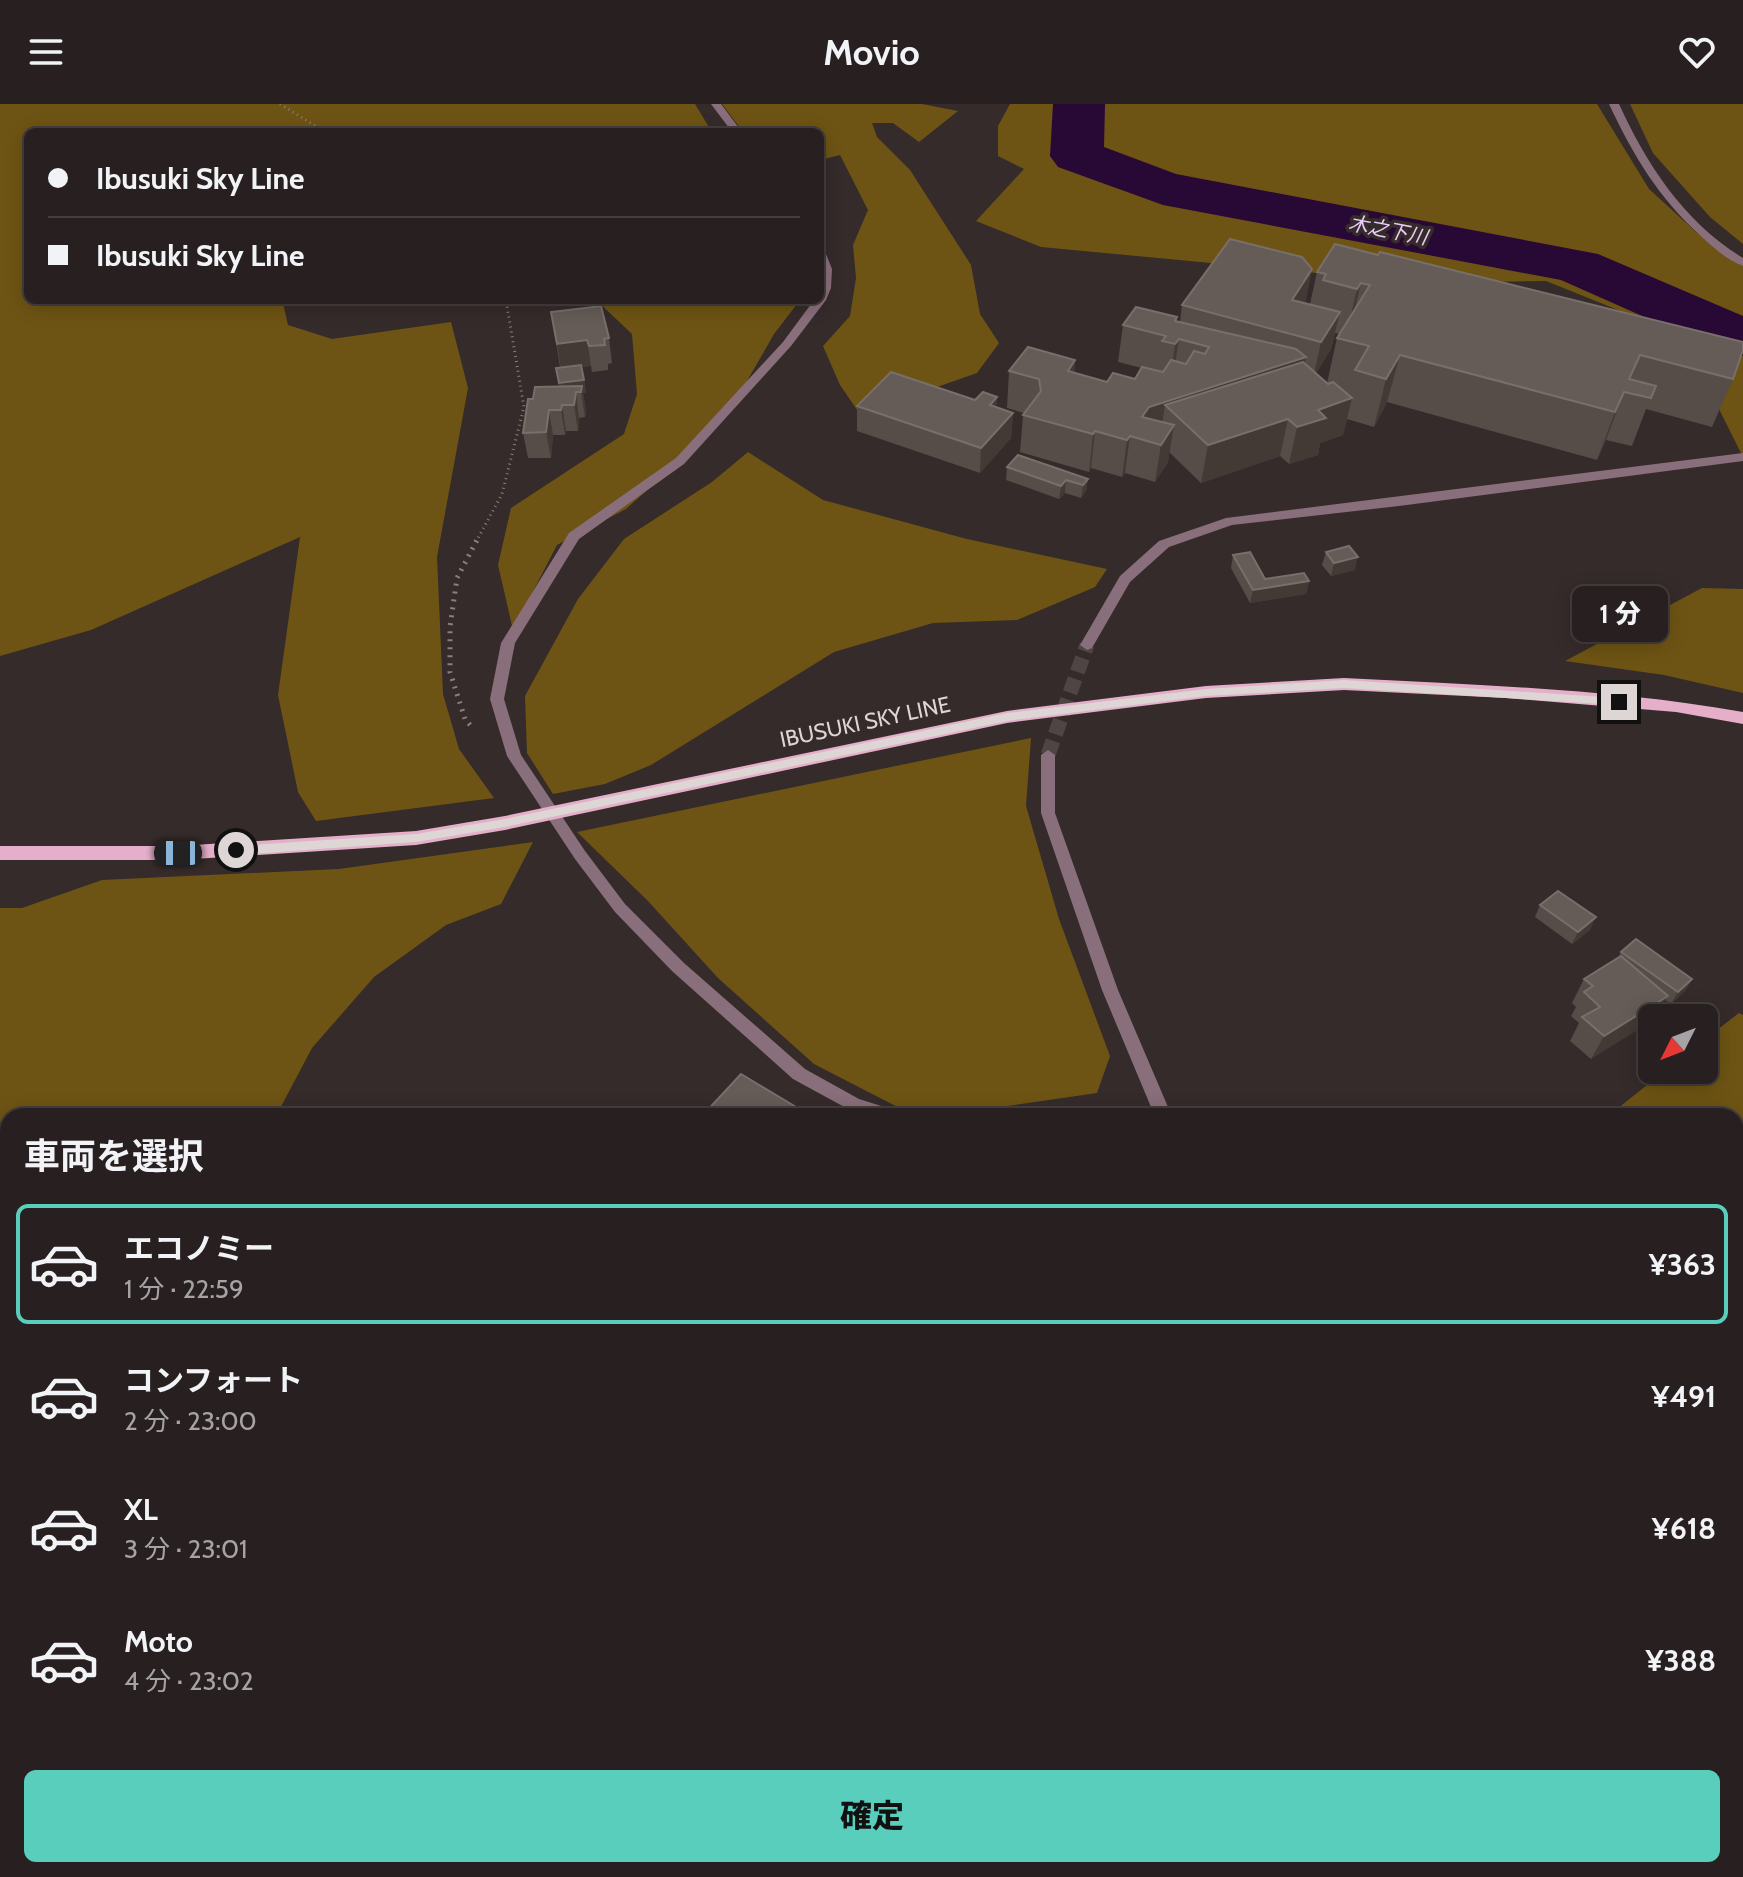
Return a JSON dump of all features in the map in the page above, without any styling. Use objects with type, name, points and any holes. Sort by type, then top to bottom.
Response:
[{"type":"main road","name":"IBUSUKI SKY LINE","points":[[0,853],[178,853],[416,838],[505,823],[1007,717],[1206,692],[1359,685],[1506,692],[1660,705],[1743,718]]},
{"type":"street","points":[[716,104],[734,128]]},
{"type":"street","points":[[1614,104],[1643,163],[1688,217],[1726,254],[1743,263]]},
{"type":"street","points":[[824,258],[827,263],[824,293]]},
{"type":"street","points":[[817,304],[787,344],[680,461],[574,536],[508,643],[497,699],[514,756],[580,855],[620,908],[678,967],[799,1074],[866,1108]]},
{"type":"street","points":[[1087,645],[1125,579],[1164,544],[1230,521],[1743,457]]},
{"type":"street","points":[[1048,755],[1048,813],[1110,990],[1164,1108]]},
{"type":"path","points":[[280,104],[319,128]]},
{"type":"path","points":[[507,304],[524,407],[502,494],[457,578],[450,627],[450,672],[465,719],[489,749],[514,756]]},
{"type":"shaded area","points":[[0,104],[695,104],[710,128],[24,128],[24,304],[283,304],[288,325],[332,339],[451,322],[468,388],[437,557],[443,694],[459,749],[494,798],[316,821],[298,792],[278,695],[300,537],[91,630],[0,656]]},
{"type":"shaded area","points":[[722,104],[922,104],[958,111],[919,142],[893,123],[872,123],[877,137],[910,170],[971,265],[980,314],[999,343],[977,373],[860,414],[840,385],[823,346],[850,316],[856,278],[853,245],[868,210],[840,155],[824,159],[824,128],[740,128]]},
{"type":"shaded area","points":[[1010,104],[1597,104],[1649,189],[1696,232],[1743,262],[1743,457],[1720,411],[1705,345],[1546,281],[1423,283],[1041,247],[976,221],[1024,169],[998,156],[998,126]]},
{"type":"shaded area","points":[[1630,104],[1743,104],[1743,244],[1710,217],[1653,153]]},
{"type":"shaded area","points":[[600,304],[797,304],[774,334],[743,388],[683,458],[626,509],[557,545],[513,630],[498,565],[511,508],[624,434],[637,394],[632,334]]},
{"type":"shaded area","points":[[748,452],[823,500],[967,539],[1107,569],[1095,587],[1017,620],[933,623],[834,652],[651,765],[605,784],[553,794],[527,753],[525,696],[578,599],[624,539],[712,482]]},
{"type":"shaded area","points":[[1702,588],[1743,589],[1743,693],[1664,675],[1565,661]]},
{"type":"shaded area","points":[[1031,738],[1026,806],[1059,919],[1110,1056],[1097,1093],[995,1108],[899,1108],[814,1064],[718,978],[648,901],[577,832]]},
{"type":"shaded area","points":[[533,842],[501,904],[446,925],[374,977],[312,1048],[280,1108],[0,1108],[0,908],[22,908],[102,880],[339,869]]},
{"type":"shaded area","points":[[1739,1013],[1743,1015],[1743,1108],[1618,1108],[1648,1084],[1718,1084],[1718,1029]]},
{"type":"building","points":[[1230,239],[1302,257],[1312,269],[1292,300],[1340,312],[1321,342],[1182,305]]},
{"type":"building","points":[[1335,244],[1378,255],[1380,252],[1743,342],[1743,350],[1733,379],[1640,355],[1629,379],[1656,386],[1651,398],[1624,392],[1615,412],[1400,355],[1386,379],[1355,370],[1369,346],[1337,338],[1370,285],[1361,283],[1357,289],[1323,280],[1326,274],[1317,272]]},
{"type":"building","points":[[601,306],[609,338],[604,339],[605,345],[589,346],[587,340],[557,344],[551,312]]},
{"type":"building","points":[[1136,307],[1177,317],[1175,321],[1296,349],[1306,357],[1149,407],[1142,417],[1174,425],[1161,445],[1130,436],[1127,440],[1095,431],[1093,434],[1023,415],[1041,391],[1039,379],[1009,371],[1028,347],[1075,360],[1068,371],[1107,382],[1113,373],[1135,379],[1142,367],[1163,372],[1171,360],[1186,364],[1194,351],[1205,354],[1209,347],[1179,339],[1175,344],[1162,341],[1166,336],[1123,325]]},
{"type":"building","points":[[1303,362],[1328,384],[1333,382],[1352,398],[1318,410],[1326,418],[1297,427],[1288,419],[1208,445],[1165,405]]},
{"type":"building","points":[[581,365],[584,380],[559,383],[556,368]]},
{"type":"building","points":[[891,372],[975,400],[983,392],[997,397],[990,405],[1013,413],[981,448],[857,406]]},
{"type":"building","points":[[582,386],[581,392],[576,392],[574,405],[549,410],[546,432],[523,433],[528,399],[533,399],[535,387]]},
{"type":"building","points":[[1018,455],[1088,479],[1083,485],[1066,480],[1061,486],[1007,467]]},
{"type":"building","points":[[1349,546],[1358,557],[1334,563],[1326,552]]},
{"type":"building","points":[[1250,552],[1265,579],[1304,573],[1309,581],[1253,590],[1233,555]]},
{"type":"building","points":[[1558,891],[1596,917],[1578,932],[1540,905]]},
{"type":"building","points":[[1636,939],[1692,979],[1678,992],[1621,952]]},
{"type":"building","points":[[1621,956],[1668,996],[1655,1004],[1638,1004],[1638,1015],[1604,1036],[1582,1017],[1600,1007],[1584,992],[1593,986],[1584,979]]},
{"type":"building","points":[[741,1074],[798,1108],[709,1108]]},
{"type":"waterway","name":"木之下川","points":[[1079,104],[1077,156],[1163,188],[1577,266],[1743,338]]},
{"type":"tunnel","points":[[1048,755],[1087,645]]},
{"type":"route","points":[[236,850],[416,838],[505,823],[1007,717],[1206,692],[1344,684],[1506,692],[1619,702]]}]
